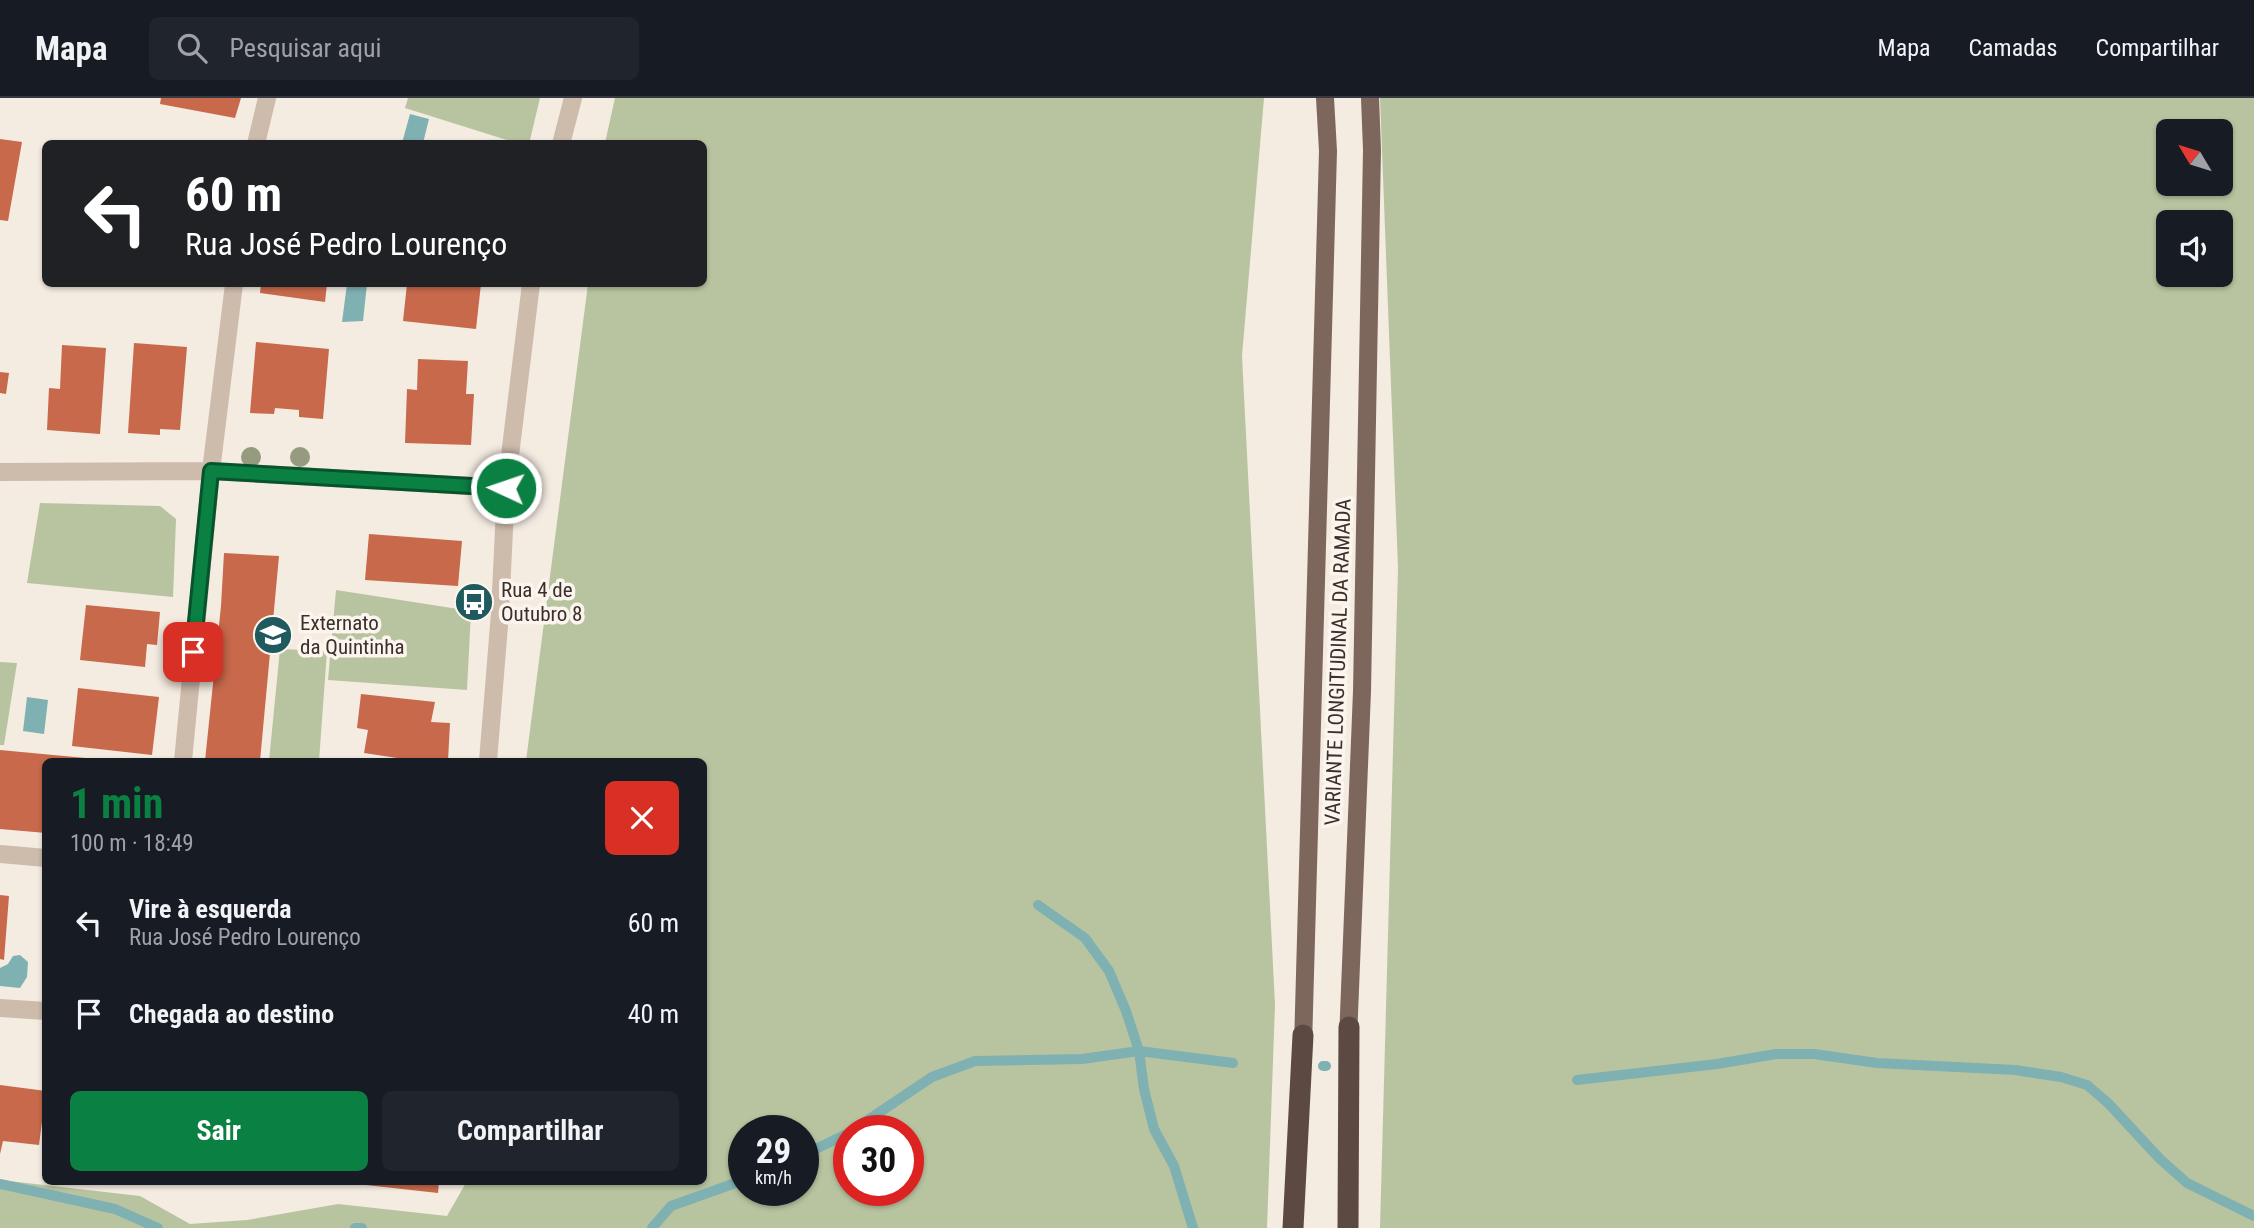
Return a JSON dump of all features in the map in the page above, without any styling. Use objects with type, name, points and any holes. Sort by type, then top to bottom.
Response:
[{"type":"highway","points":[[1349,1027],[1349,1228]]},
{"type":"highway","points":[[1293,1228],[1303,1035]]},
{"type":"main road","name":"VARIANTE LONGITUDINAL DA RAMADA","points":[[1303,1228],[1303,1035],[1328,151],[1325,98]]},
{"type":"main road","name":"VARIANTE LONGITUDINAL DA RAMADA","points":[[1340,1228],[1362,691],[1372,164],[1370,98]]},
{"type":"street","points":[[257,140],[267,98]]},
{"type":"street","points":[[562,140],[573,98]]},
{"type":"street","points":[[183,758],[211,471],[234,287]]},
{"type":"street","points":[[488,758],[500,613],[506,488],[531,287]]},
{"type":"street","points":[[0,472],[211,471],[506,488]]},
{"type":"street","points":[[0,854],[42,858]]},
{"type":"street","points":[[0,1008],[42,1012]]},
{"type":"green space","points":[[408,98],[540,98],[530,140],[506,140],[405,108]]},
{"type":"green space","points":[[615,98],[1264,98],[1242,356],[1275,1005],[1267,1228],[0,1228],[0,1180],[140,1196],[190,1224],[247,1220],[338,1204],[447,1216],[465,1185],[707,1185],[707,758],[526,758],[588,287],[707,287],[707,140],[606,140]]},
{"type":"green space","points":[[1380,98],[2254,98],[2254,1228],[1380,1228],[1398,568]]},
{"type":"green space","points":[[40,503],[160,506],[176,519],[173,597],[27,583]]},
{"type":"green space","points":[[336,590],[471,611],[467,690],[328,680]]},
{"type":"green space","points":[[280,649],[327,651],[319,758],[269,758]]},
{"type":"green space","points":[[0,662],[17,663],[4,745],[0,745]]},
{"type":"water","points":[[410,114],[429,119],[424,140],[403,140]]},
{"type":"water","points":[[347,287],[367,287],[363,321],[342,322]]},
{"type":"water","points":[[27,697],[48,700],[44,734],[23,731]]},
{"type":"water","points":[[20,955],[28,962],[27,977],[20,988],[0,986],[0,968],[8,964],[13,956]]},
{"type":"building","points":[[161,98],[241,98],[235,118],[160,104]]},
{"type":"building","points":[[0,139],[22,142],[8,221],[0,220]]},
{"type":"building","points":[[261,287],[327,287],[325,302],[260,293]]},
{"type":"building","points":[[407,287],[481,287],[476,329],[403,321]]},
{"type":"building","points":[[256,342],[329,349],[323,419],[299,417],[299,410],[275,408],[274,414],[250,413]]},
{"type":"building","points":[[134,343],[187,347],[180,430],[160,429],[160,435],[128,433]]},
{"type":"building","points":[[62,345],[106,348],[100,434],[47,430],[49,388],[60,389]]},
{"type":"building","points":[[418,359],[468,361],[466,394],[474,394],[471,445],[405,443],[407,389],[417,390]]},
{"type":"building","points":[[0,372],[9,373],[6,394],[0,393]]},
{"type":"building","points":[[369,534],[462,541],[458,586],[365,580]]},
{"type":"building","points":[[224,553],[279,556],[260,758],[205,758]]},
{"type":"building","points":[[86,605],[160,612],[157,645],[147,644],[145,667],[80,660]]},
{"type":"building","points":[[78,688],[159,697],[152,755],[72,746]]},
{"type":"building","points":[[361,694],[435,702],[431,722],[450,723],[448,758],[397,758],[364,753],[368,730],[357,728]]},
{"type":"building","points":[[0,750],[85,758],[42,758],[42,833],[0,829]]},
{"type":"building","points":[[0,895],[9,896],[4,960],[0,959]]},
{"type":"building","points":[[0,1085],[42,1090],[39,1145],[3,1141],[0,1154]]},
{"type":"building","points":[[366,1185],[439,1185],[438,1193]]},
{"type":"waterway","points":[[1038,905],[1085,938],[1109,971],[1139,1051],[1144,1089],[1154,1129],[1174,1166],[1193,1228]]},
{"type":"waterway","points":[[875,1115],[932,1077],[975,1061],[1082,1059],[1139,1051],[1233,1063]]},
{"type":"waterway","points":[[1577,1080],[1717,1064],[1776,1054],[1814,1054],[1877,1063],[2015,1070],[2061,1077],[2087,1085],[2187,1183],[2254,1216]]},
{"type":"waterway","points":[[819,1147],[833,1141]]},
{"type":"waterway","points":[[0,1184],[115,1209],[158,1228]]},
{"type":"waterway","points":[[652,1228],[671,1206],[728,1186]]},
{"type":"waterway","points":[[355,1228],[362,1228]]},
{"type":"place","name":"Rua 4 de Outubro 8","points":[[474,602]]},
{"type":"place","name":"Externato da Quintinha","points":[[273,635]]},
{"type":"route","points":[[193,652],[211,471],[506,488]]}]
